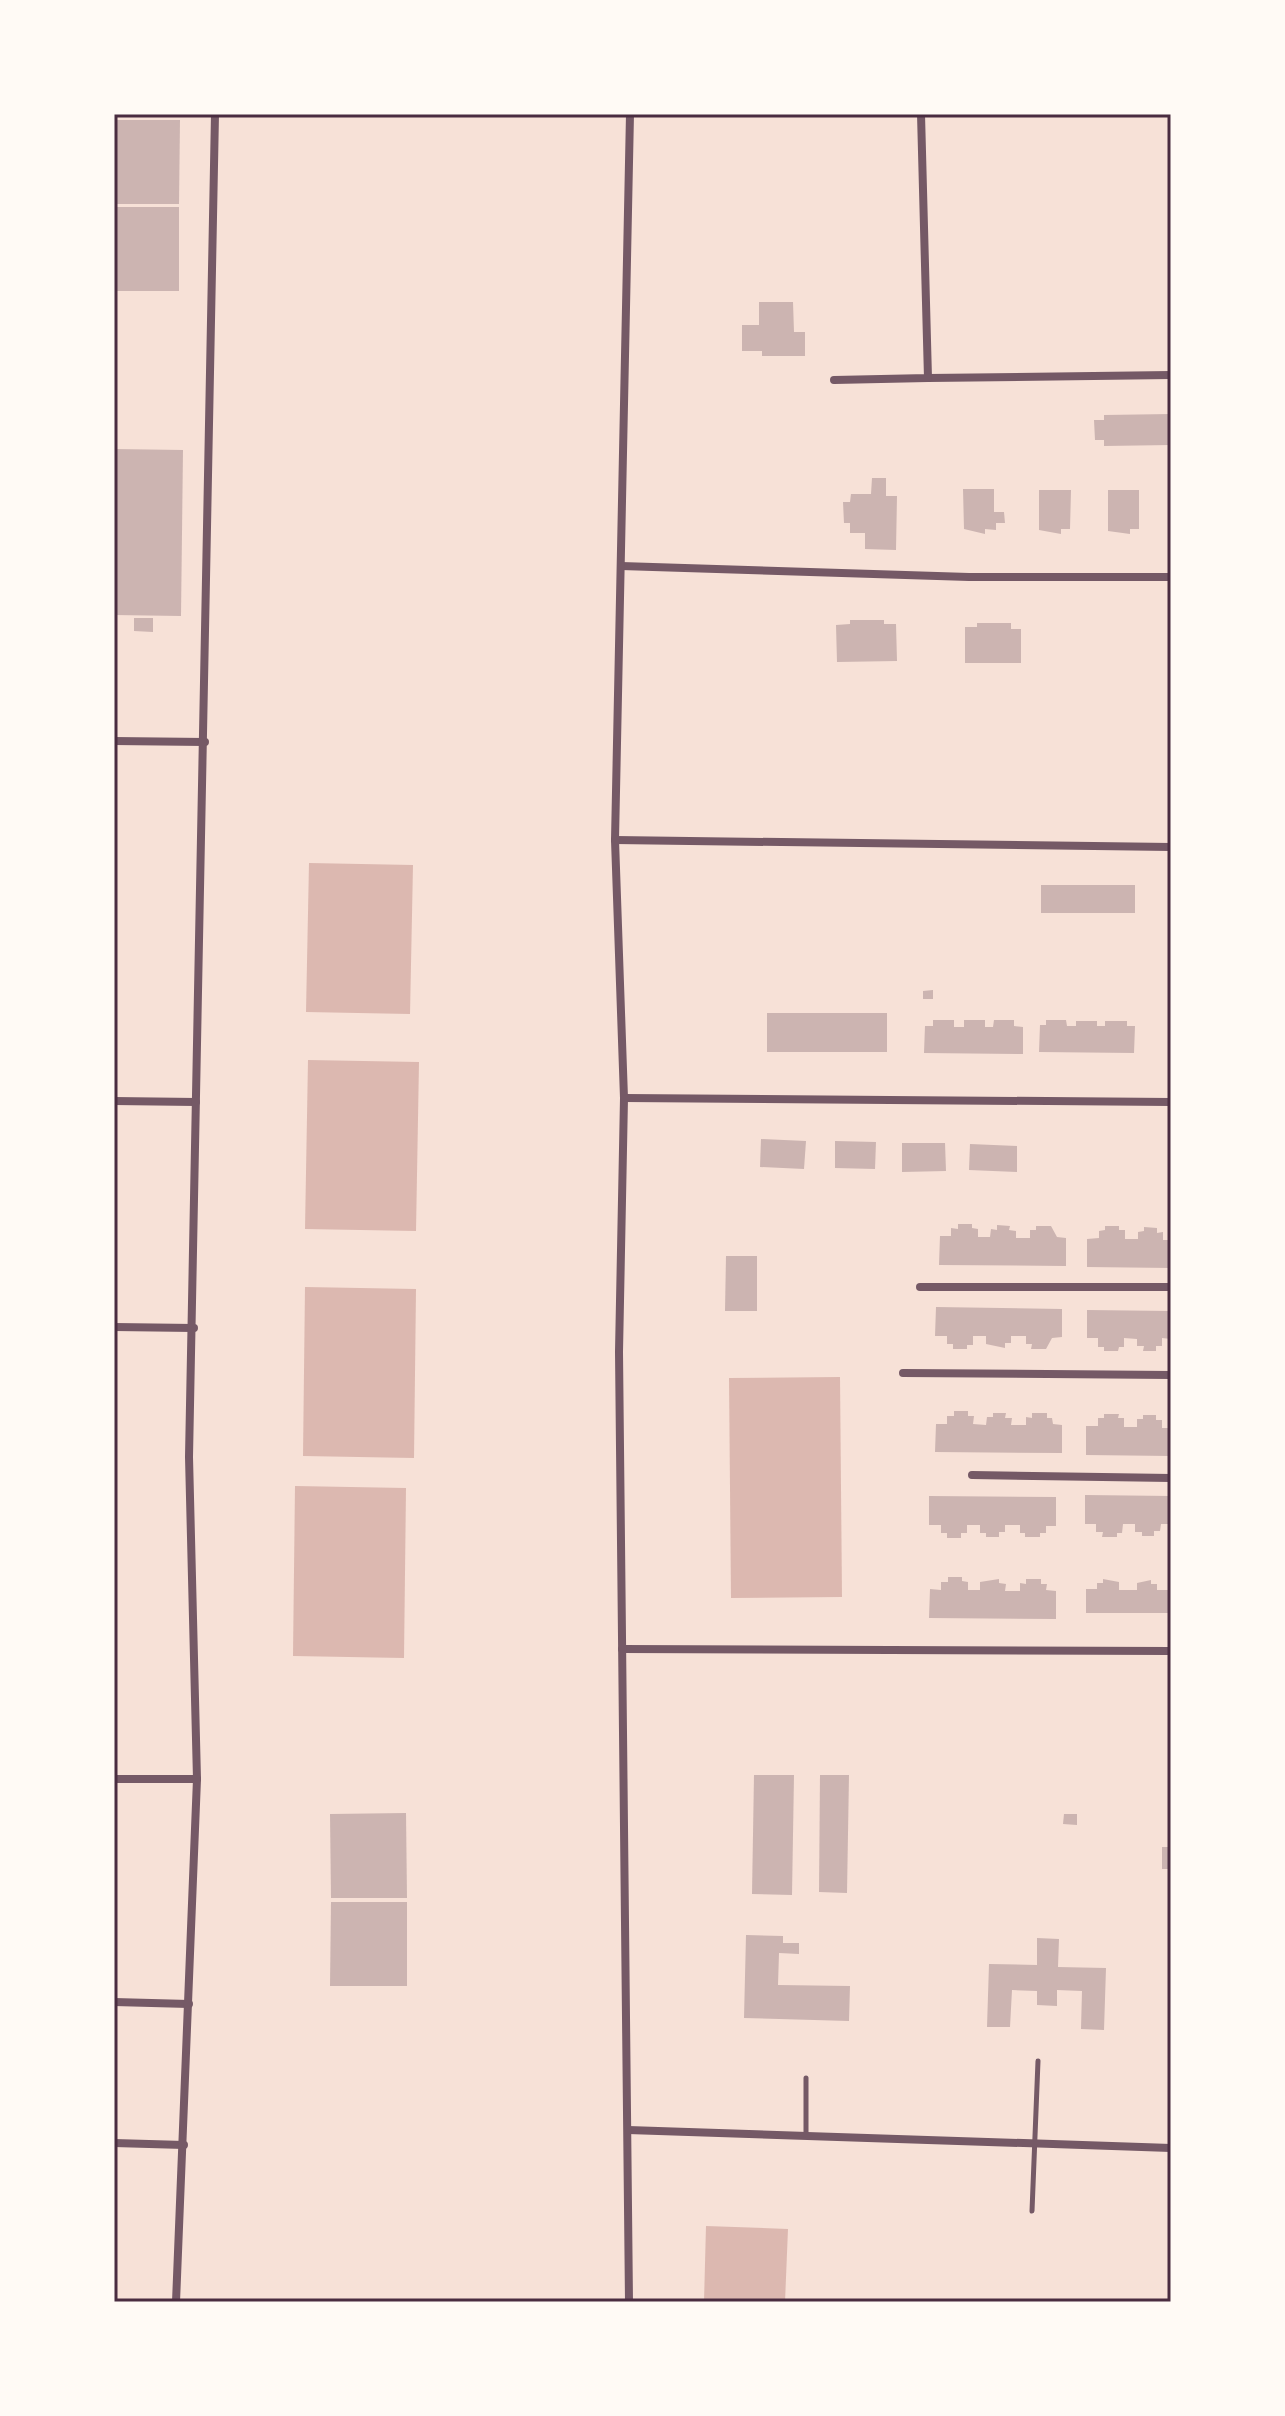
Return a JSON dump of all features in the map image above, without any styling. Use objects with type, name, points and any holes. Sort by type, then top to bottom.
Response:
[{"type":"street","points":[[176,2302],[197,1779],[189,1457],[194,1328],[215,114]]},
{"type":"street","points":[[629,2302],[619,1352],[624,1098],[615,840],[630,114]]},
{"type":"street","points":[[921,114],[928,378]]},
{"type":"street","points":[[834,380],[1171,375]]},
{"type":"street","points":[[621,566],[969,577],[1171,577]]},
{"type":"street","points":[[114,741],[205,742]]},
{"type":"street","points":[[615,840],[1171,847]]},
{"type":"street","points":[[624,1098],[1171,1102]]},
{"type":"street","points":[[114,1101],[196,1102]]},
{"type":"street","points":[[920,1287],[1171,1287]]},
{"type":"street","points":[[114,1327],[194,1328]]},
{"type":"street","points":[[903,1373],[1171,1375]]},
{"type":"street","points":[[972,1475],[1171,1478]]},
{"type":"street","points":[[622,1649],[1171,1651]]},
{"type":"street","points":[[114,1779],[197,1779]]},
{"type":"street","points":[[114,2002],[189,2004]]},
{"type":"street","points":[[628,2130],[1171,2148]]},
{"type":"street","points":[[114,2143],[184,2145]]},
{"type":"lane","points":[[1032,2211],[1038,2061]]},
{"type":"lane","points":[[806,2078],[806,2136]]},
{"type":"shaded area","points":[[309,863],[413,865],[410,1014],[306,1012]]},
{"type":"shaded area","points":[[308,1060],[419,1062],[416,1231],[305,1229]]},
{"type":"shaded area","points":[[305,1287],[416,1289],[414,1458],[303,1456]]},
{"type":"shaded area","points":[[840,1377],[842,1597],[731,1598],[729,1378]]},
{"type":"shaded area","points":[[295,1486],[406,1488],[404,1658],[293,1656]]},
{"type":"shaded area","points":[[706,2226],[788,2229],[785,2302],[704,2302]]},
{"type":"building","points":[[114,120],[180,120],[179,204],[114,204]]},
{"type":"building","points":[[114,207],[179,207],[179,291],[114,291]]},
{"type":"building","points":[[759,302],[793,302],[794,332],[805,332],[805,356],[762,356],[762,351],[742,351],[742,325],[759,325]]},
{"type":"building","points":[[1171,414],[1171,445],[1104,446],[1104,440],[1095,440],[1094,420],[1104,420],[1104,415]]},
{"type":"building","points":[[114,449],[183,450],[181,616],[114,615]]},
{"type":"building","points":[[872,478],[886,478],[886,496],[897,496],[896,550],[865,549],[865,533],[850,533],[850,523],[844,523],[843,502],[850,502],[851,494],[871,494]]},
{"type":"building","points":[[963,489],[994,489],[994,512],[1004,512],[1005,523],[996,523],[996,530],[985,529],[985,534],[964,529]]},
{"type":"building","points":[[1039,490],[1071,490],[1070,529],[1061,529],[1061,534],[1039,530]]},
{"type":"building","points":[[1108,490],[1139,490],[1139,529],[1130,529],[1130,534],[1108,531]]},
{"type":"building","points":[[134,618],[153,618],[153,632],[134,631]]},
{"type":"building","points":[[850,620],[884,620],[884,624],[896,624],[897,661],[837,662],[836,625],[850,624]]},
{"type":"building","points":[[977,623],[1011,623],[1011,629],[1021,629],[1021,663],[965,663],[965,627],[977,627]]},
{"type":"building","points":[[1041,885],[1135,885],[1135,913],[1041,913]]},
{"type":"building","points":[[933,990],[933,999],[923,999],[923,991]]},
{"type":"building","points":[[767,1013],[887,1013],[887,1052],[767,1052]]},
{"type":"building","points":[[933,1020],[954,1020],[954,1027],[964,1027],[964,1020],[985,1020],[985,1027],[993,1027],[994,1020],[1014,1020],[1014,1026],[1023,1027],[1023,1054],[924,1053],[925,1026],[933,1026]]},
{"type":"building","points":[[1046,1020],[1066,1020],[1067,1026],[1076,1026],[1076,1021],[1097,1021],[1097,1026],[1105,1026],[1105,1021],[1127,1021],[1127,1026],[1135,1026],[1134,1053],[1039,1052],[1040,1025],[1046,1025]]},
{"type":"building","points":[[761,1139],[806,1141],[804,1169],[760,1167]]},
{"type":"building","points":[[835,1141],[876,1142],[875,1169],[835,1168]]},
{"type":"building","points":[[902,1143],[945,1143],[946,1171],[902,1172]]},
{"type":"building","points":[[970,1144],[1017,1146],[1017,1172],[969,1170]]},
{"type":"building","points":[[958,1224],[972,1224],[972,1228],[978,1229],[978,1237],[990,1237],[991,1229],[997,1230],[997,1225],[1010,1226],[1009,1230],[1016,1231],[1016,1238],[1030,1238],[1030,1230],[1036,1230],[1036,1226],[1051,1226],[1057,1237],[1066,1238],[1066,1266],[939,1265],[940,1236],[951,1236],[951,1228],[958,1229]]},
{"type":"building","points":[[1105,1226],[1119,1226],[1119,1230],[1125,1230],[1125,1239],[1138,1239],[1138,1232],[1144,1231],[1144,1227],[1157,1228],[1157,1233],[1163,1232],[1163,1240],[1171,1240],[1171,1268],[1087,1267],[1087,1239],[1099,1238],[1099,1231],[1105,1230]]},
{"type":"building","points":[[726,1256],[757,1256],[757,1311],[725,1311]]},
{"type":"building","points":[[936,1307],[1062,1309],[1062,1337],[1052,1338],[1046,1349],[1031,1349],[1032,1344],[1026,1344],[1026,1336],[1011,1336],[1011,1343],[1005,1343],[1005,1348],[986,1344],[986,1336],[973,1336],[973,1345],[967,1345],[967,1349],[953,1349],[953,1344],[947,1344],[947,1336],[935,1336]]},
{"type":"building","points":[[1087,1310],[1171,1311],[1171,1339],[1162,1338],[1162,1346],[1156,1346],[1156,1351],[1143,1351],[1144,1346],[1137,1346],[1137,1339],[1124,1338],[1124,1347],[1119,1347],[1118,1351],[1104,1351],[1104,1347],[1098,1347],[1098,1338],[1087,1338]]},
{"type":"building","points":[[954,1411],[968,1411],[968,1416],[974,1416],[973,1424],[986,1425],[987,1417],[993,1417],[993,1413],[1006,1413],[1005,1418],[1012,1418],[1011,1425],[1026,1425],[1026,1417],[1032,1418],[1032,1413],[1047,1413],[1053,1424],[1062,1425],[1062,1453],[935,1452],[936,1424],[947,1424],[947,1416],[954,1416]]},
{"type":"building","points":[[1104,1414],[1119,1414],[1118,1418],[1124,1418],[1124,1427],[1137,1427],[1137,1419],[1143,1419],[1143,1415],[1156,1415],[1156,1420],[1162,1420],[1162,1428],[1171,1428],[1171,1456],[1086,1455],[1086,1426],[1098,1426],[1098,1418],[1104,1418]]},
{"type":"building","points":[[1085,1495],[1171,1496],[1171,1524],[1161,1524],[1160,1531],[1154,1531],[1154,1536],[1142,1536],[1142,1532],[1135,1532],[1135,1524],[1123,1524],[1122,1533],[1117,1533],[1117,1537],[1102,1537],[1103,1532],[1096,1532],[1096,1524],[1085,1524]]},
{"type":"building","points":[[929,1496],[1056,1497],[1056,1526],[1046,1526],[1046,1533],[1040,1533],[1040,1537],[1025,1537],[1025,1533],[1020,1533],[1020,1525],[1005,1525],[1005,1532],[999,1532],[999,1537],[986,1537],[986,1533],[980,1533],[980,1525],[967,1525],[967,1533],[961,1533],[961,1538],[947,1538],[947,1533],[941,1533],[941,1525],[929,1525]]},
{"type":"building","points":[[948,1577],[962,1577],[962,1581],[968,1582],[968,1590],[980,1590],[980,1582],[999,1579],[999,1583],[1006,1584],[1005,1591],[1020,1591],[1020,1583],[1026,1584],[1026,1579],[1041,1579],[1041,1584],[1047,1584],[1046,1590],[1056,1591],[1056,1619],[929,1618],[930,1589],[941,1590],[941,1582],[948,1582]]},
{"type":"building","points":[[1103,1579],[1119,1582],[1119,1590],[1137,1590],[1137,1583],[1151,1580],[1151,1584],[1157,1584],[1157,1590],[1171,1590],[1171,1613],[1086,1613],[1086,1589],[1097,1589],[1097,1583],[1103,1583]]},
{"type":"building","points":[[754,1775],[794,1775],[792,1895],[752,1894]]},
{"type":"building","points":[[820,1775],[849,1775],[847,1893],[819,1892]]},
{"type":"building","points":[[406,1813],[407,1898],[331,1898],[330,1814]]},
{"type":"building","points":[[1064,1814],[1077,1814],[1077,1825],[1063,1824]]},
{"type":"building","points":[[1162,1847],[1171,1847],[1171,1869],[1162,1869]]},
{"type":"building","points":[[331,1902],[407,1902],[407,1986],[330,1986]]},
{"type":"building","points":[[746,1935],[783,1936],[783,1943],[799,1943],[799,1954],[779,1953],[778,1985],[850,1986],[849,2021],[744,2018]]},
{"type":"building","points":[[1037,1938],[1059,1939],[1058,1967],[1106,1968],[1104,2030],[1081,2029],[1082,1991],[1057,1990],[1057,2006],[1037,2005],[1037,1991],[1012,1990],[1010,2027],[987,2027],[989,1964],[1037,1965]]}]
